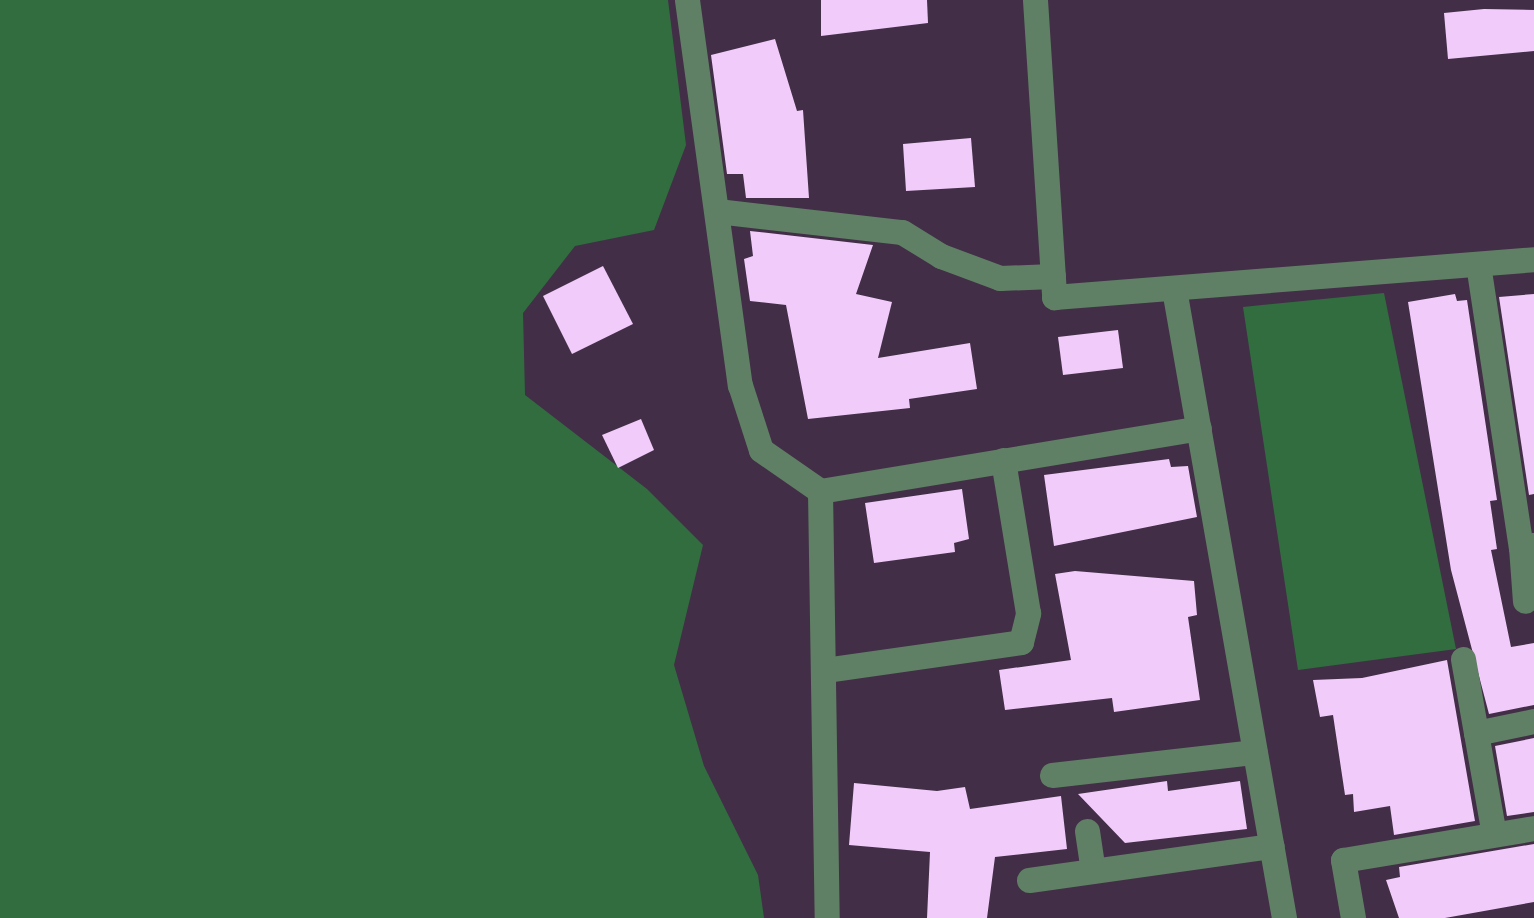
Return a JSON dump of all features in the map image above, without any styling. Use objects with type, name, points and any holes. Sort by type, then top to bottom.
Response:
[{"type":"street","points":[[687,0],[740,385],[761,450],[820,492],[1199,428]]},
{"type":"street","points":[[1035,0],[1054,296],[1534,260]]},
{"type":"street","points":[[717,210],[902,232],[941,256],[1000,278],[1053,276]]},
{"type":"street","points":[[1478,264],[1528,546],[1525,602]]},
{"type":"street","points":[[1174,289],[1284,918]]},
{"type":"street","points":[[825,670],[1021,642],[1028,613],[1003,460]]},
{"type":"street","points":[[820,492],[827,918]]},
{"type":"street","points":[[1462,659],[1494,834]]},
{"type":"street","points":[[1476,733],[1534,721]]},
{"type":"street","points":[[1052,775],[1255,752]]},
{"type":"street","points":[[1353,918],[1343,860],[1534,828]]},
{"type":"street","points":[[1086,830],[1093,871]]},
{"type":"street","points":[[1029,880],[1272,846]]},
{"type":"green space","points":[[0,0],[668,0],[686,145],[654,230],[575,246],[523,313],[525,395],[647,489],[703,545],[674,665],[704,766],[758,875],[764,918],[0,918]]},
{"type":"green space","points":[[1384,293],[1456,649],[1298,670],[1243,307]]},
{"type":"building","points":[[821,0],[927,0],[928,23],[821,36]]},
{"type":"building","points":[[1534,10],[1534,51],[1448,59],[1444,13]]},
{"type":"building","points":[[775,39],[797,111],[803,110],[809,198],[746,198],[743,174],[727,174],[711,55]]},
{"type":"building","points":[[971,138],[975,187],[906,191],[903,144]]},
{"type":"building","points":[[750,231],[873,245],[856,294],[892,302],[878,358],[970,343],[977,389],[909,399],[910,408],[808,419],[786,305],[750,301],[744,259],[753,256]]},
{"type":"building","points":[[603,266],[633,324],[572,354],[543,296]]},
{"type":"building","points":[[1455,294],[1457,301],[1467,300],[1497,500],[1490,501],[1497,549],[1491,550],[1511,647],[1534,643],[1534,705],[1489,714],[1451,570],[1408,302]]},
{"type":"building","points":[[1534,294],[1534,494],[1529,495],[1499,297]]},
{"type":"building","points":[[1118,330],[1123,368],[1063,375],[1058,337]]},
{"type":"building","points":[[641,419],[654,450],[618,468],[602,435]]},
{"type":"building","points":[[1169,459],[1171,467],[1188,466],[1197,517],[1054,546],[1044,475]]},
{"type":"building","points":[[962,489],[969,539],[954,543],[955,552],[874,563],[865,503]]},
{"type":"building","points":[[1075,571],[1194,581],[1197,615],[1188,617],[1200,700],[1114,712],[1112,698],[1005,710],[999,670],[1071,660],[1055,574]]},
{"type":"building","points":[[1447,660],[1475,821],[1394,835],[1390,806],[1354,812],[1353,794],[1345,795],[1333,715],[1320,717],[1313,680],[1362,678]]},
{"type":"building","points":[[1534,738],[1534,812],[1507,816],[1495,746]]},
{"type":"building","points":[[1167,781],[1168,791],[1240,781],[1247,829],[1125,843],[1078,794]]},
{"type":"building","points":[[854,783],[937,791],[965,787],[970,809],[1061,796],[1067,849],[995,857],[987,918],[927,918],[930,852],[849,845]]},
{"type":"building","points":[[1534,844],[1534,902],[1445,918],[1399,918],[1386,880],[1400,877],[1399,867]]}]
